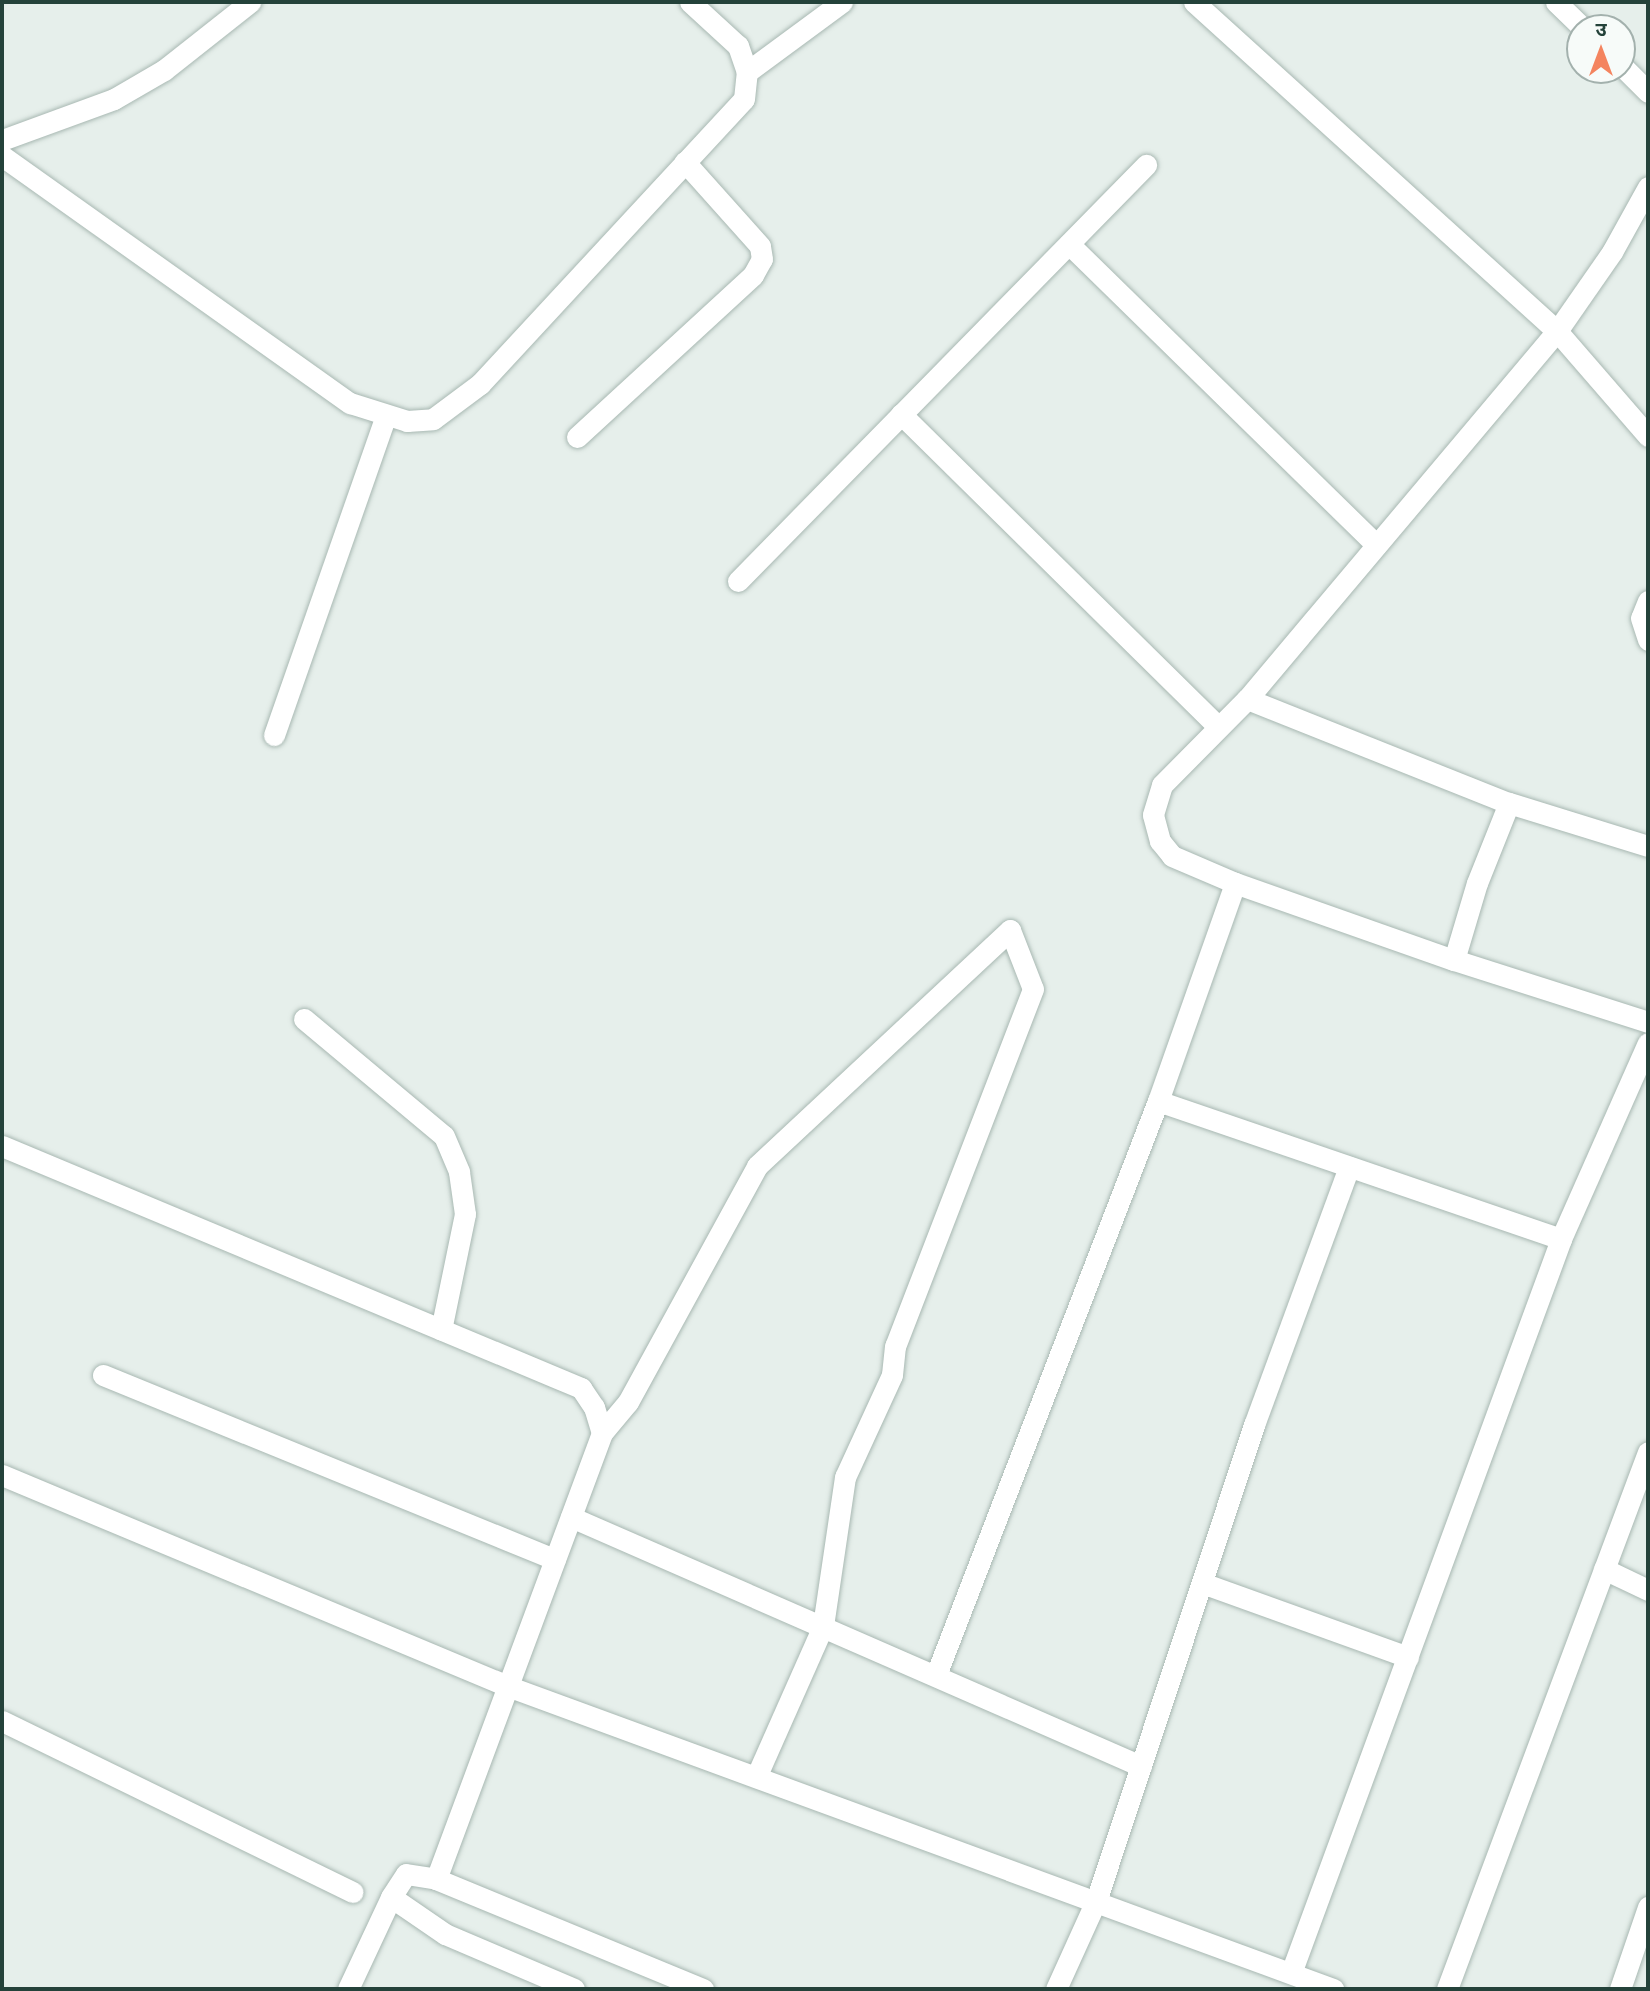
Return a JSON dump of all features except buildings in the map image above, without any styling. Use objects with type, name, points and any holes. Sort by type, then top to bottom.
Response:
[{"type":"street","points":[[2,140],[114,99],[164,70],[250,2]]},
{"type":"street","points":[[2,156],[350,403],[407,421],[433,419],[480,384],[744,99],[747,72],[738,46],[690,2]]},
{"type":"street","points":[[747,72],[842,2]]},
{"type":"street","points":[[1194,2],[1557,331],[1648,436]]},
{"type":"street","points":[[577,437],[753,275],[762,259],[760,246],[685,162]]},
{"type":"street","points":[[738,581],[1146,165]]},
{"type":"street","points":[[1648,187],[1612,253],[1557,331],[1247,699],[1216,725],[1162,785],[1153,815],[1160,841],[1172,856],[1235,883],[1454,960],[1648,1022]]},
{"type":"street","points":[[1069,244],[1376,545]]},
{"type":"street","points":[[901,414],[1216,725]]},
{"type":"street","points":[[274,735],[386,415]]},
{"type":"street","points":[[1648,601],[1641,618],[1648,640]]},
{"type":"street","points":[[1247,699],[1509,803],[1648,846]]},
{"type":"street","points":[[1454,960],[1477,883],[1509,803]]},
{"type":"street","points":[[936,1675],[1158,1101],[1235,883]]},
{"type":"street","points":[[436,1880],[603,1433],[628,1402],[757,1166],[1010,930],[1033,989],[895,1346],[892,1375],[845,1477],[823,1626],[756,1777]]},
{"type":"street","points":[[304,1019],[444,1136],[460,1172],[465,1214],[441,1330]]},
{"type":"street","points":[[1292,1973],[1561,1239],[1648,1043]]},
{"type":"street","points":[[1158,1101],[1561,1239]]},
{"type":"street","points":[[2,1146],[581,1388],[603,1433]]},
{"type":"street","points":[[1056,1989],[1096,1900],[1254,1425],[1349,1167]]},
{"type":"street","points":[[103,1375],[555,1559]]},
{"type":"street","points":[[1447,1989],[1648,1452]]},
{"type":"street","points":[[2,1475],[510,1687],[1334,1989]]},
{"type":"street","points":[[570,1517],[1141,1766]]},
{"type":"street","points":[[1604,1569],[1648,1590]]},
{"type":"street","points":[[1202,1583],[1408,1657]]},
{"type":"street","points":[[2,1721],[352,1892]]},
{"type":"street","points":[[348,1989],[391,1897],[406,1874],[436,1880],[703,1989]]},
{"type":"street","points":[[391,1897],[445,1934],[574,1989]]},
{"type":"street","points":[[1620,1989],[1648,1906]]}]
